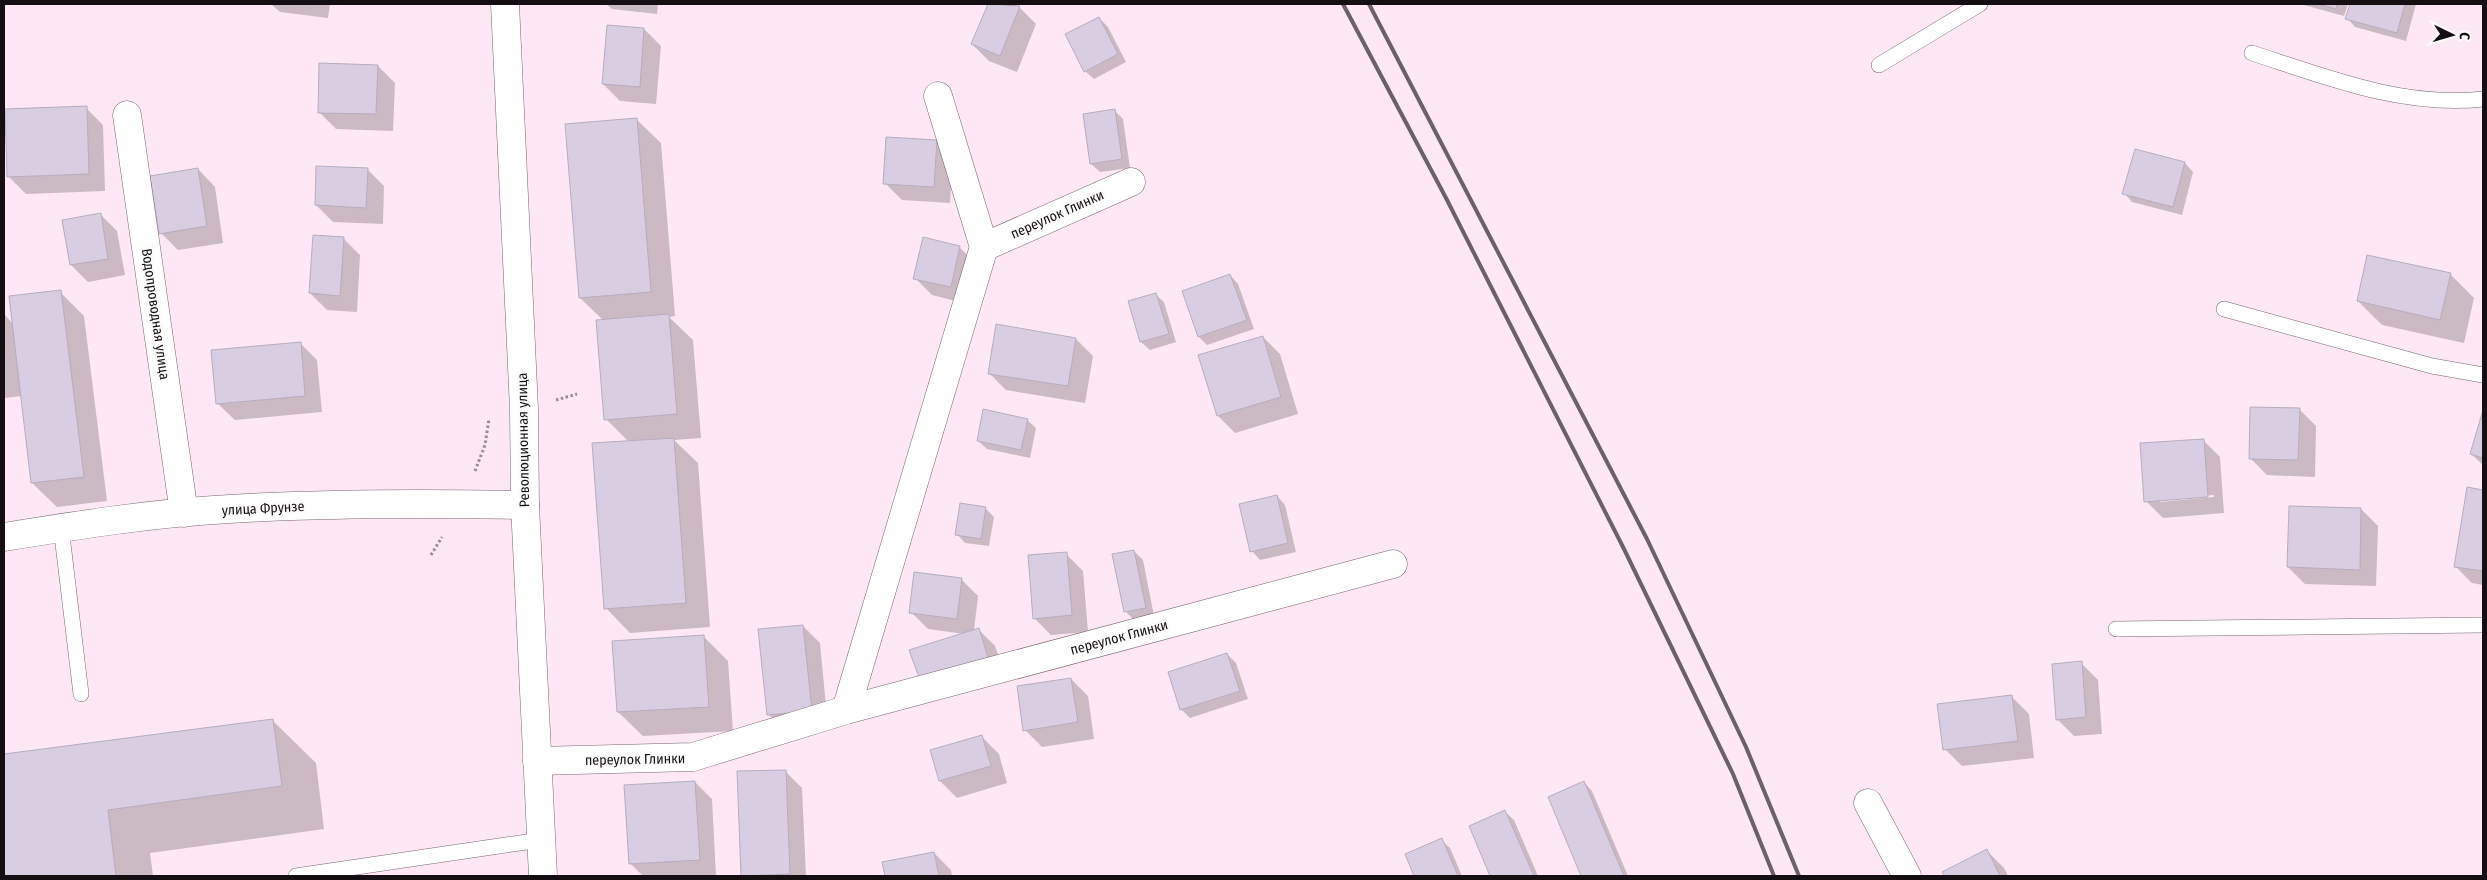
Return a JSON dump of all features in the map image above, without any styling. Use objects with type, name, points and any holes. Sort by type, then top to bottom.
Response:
[{"type":"street","name":"Революционная улица","points":[[505,4],[524,409],[524,505],[543,876]]},
{"type":"street","points":[[846,710],[984,247],[938,96]]},
{"type":"street","name":"Водопроводная улица","points":[[127,115],[184,513]]},
{"type":"street","name":"переулок Глинки","points":[[984,247],[1131,182]]},
{"type":"street","name":"улица Фрунзе","points":[[4,536],[61,527],[229,509],[422,502],[524,505]]},
{"type":"street","name":"переулок Глинки","points":[[537,761],[693,757],[846,710],[1393,564]]},
{"type":"street","points":[[1868,803],[1907,876]]},
{"type":"lane","points":[[1879,65],[1980,4]]},
{"type":"lane","points":[[2252,53],[2372,91],[2458,102],[2483,99]]},
{"type":"lane","points":[[2224,309],[2432,366],[2483,375]]},
{"type":"lane","points":[[61,527],[82,694]]},
{"type":"lane","points":[[2116,629],[2483,624]]},
{"type":"lane","points":[[296,876],[350,872],[540,840]]},
{"type":"path","points":[[474,474],[485,445],[489,414]]},
{"type":"building","points":[[988,4],[1020,6],[1000,56],[971,44]]},
{"type":"building","points":[[2318,4],[2337,4],[2336,9]]},
{"type":"building","points":[[2350,4],[2405,4],[2397,33],[2345,19]]},
{"type":"building","points":[[1099,17],[1118,54],[1084,72],[1065,34]]},
{"type":"building","points":[[607,25],[644,28],[640,87],[602,84]]},
{"type":"building","points":[[319,63],[378,65],[376,114],[318,113]]},
{"type":"building","points":[[87,106],[89,174],[7,177],[5,109]]},
{"type":"building","points":[[1115,109],[1122,159],[1090,164],[1083,114]]},
{"type":"building","points":[[637,118],[651,292],[579,298],[565,124]]},
{"type":"building","points":[[886,137],[937,140],[934,187],[883,184]]},
{"type":"building","points":[[2135,149],[2185,162],[2173,207],[2122,194]]},
{"type":"building","points":[[316,166],[368,168],[366,208],[315,205]]},
{"type":"building","points":[[198,168],[207,226],[159,234],[150,176]]},
{"type":"building","points":[[101,213],[108,259],[70,265],[62,220]]},
{"type":"building","points":[[313,235],[344,237],[340,296],[309,293]]},
{"type":"building","points":[[923,237],[960,246],[951,287],[913,279]]},
{"type":"building","points":[[2367,255],[2451,273],[2440,320],[2357,301]]},
{"type":"building","points":[[1230,274],[1247,320],[1198,337],[1182,291]]},
{"type":"building","points":[[61,290],[84,477],[31,483],[9,296]]},
{"type":"building","points":[[1156,293],[1169,334],[1140,342],[1128,301]]},
{"type":"building","points":[[669,314],[677,414],[604,420],[596,320]]},
{"type":"building","points":[[996,324],[1076,338],[1068,386],[988,374]]},
{"type":"building","points":[[1263,336],[1281,397],[1217,416],[1198,355]]},
{"type":"building","points":[[301,342],[305,396],[216,404],[211,350]]},
{"type":"building","points":[[2250,407],[2300,408],[2298,460],[2249,459]]},
{"type":"building","points":[[983,409],[1028,419],[1021,450],[977,441]]},
{"type":"building","points":[[2483,410],[2483,458],[2470,454]]},
{"type":"building","points":[[674,438],[686,603],[604,609],[592,443]]},
{"type":"building","points":[[2204,439],[2208,497],[2144,502],[2140,443]]},
{"type":"building","points":[[2467,487],[2483,490],[2483,571],[2454,567]]},
{"type":"building","points":[[1277,495],[1288,543],[1250,552],[1239,504]]},
{"type":"building","points":[[960,503],[986,507],[981,539],[955,535]]},
{"type":"building","points":[[2289,506],[2361,508],[2360,570],[2287,567]]},
{"type":"building","points":[[1134,550],[1146,608],[1124,612],[1112,554]]},
{"type":"building","points":[[1067,552],[1072,615],[1033,619],[1028,555]]},
{"type":"building","points":[[914,572],[962,578],[957,619],[909,613]]},
{"type":"building","points":[[803,625],[812,711],[767,715],[758,629]]},
{"type":"building","points":[[979,628],[988,658],[920,680],[909,650]]},
{"type":"building","points":[[704,635],[709,707],[617,712],[612,641]]},
{"type":"building","points":[[1227,653],[1240,691],[1180,710],[1168,672]]},
{"type":"building","points":[[2082,661],[2086,717],[2056,720],[2052,664]]},
{"type":"building","points":[[1071,678],[1078,722],[1023,731],[1017,686]]},
{"type":"building","points":[[2012,695],[2018,741],[1943,750],[1937,704]]},
{"type":"building","points":[[273,719],[282,786],[108,810],[116,876],[4,876],[4,754]]},
{"type":"building","points":[[982,735],[991,766],[939,781],[930,750]]},
{"type":"building","points":[[786,770],[790,874],[741,876],[737,771]]},
{"type":"building","points":[[695,781],[700,860],[629,864],[624,785]]},
{"type":"building","points":[[1584,781],[1624,876],[1581,876],[1548,797]]},
{"type":"building","points":[[1505,810],[1534,876],[1490,876],[1469,826]]},
{"type":"building","points":[[1442,838],[1458,876],[1414,876],[1405,854]]},
{"type":"building","points":[[1987,849],[2000,876],[1944,876],[1942,872]]},
{"type":"building","points":[[934,852],[939,876],[885,876],[882,862]]},
{"type":"railway","points":[[1343,4],[1446,198],[1624,549],[1733,774],[1774,876]]},
{"type":"railway","points":[[1369,4],[1647,539],[1746,747],[1799,876]]}]
